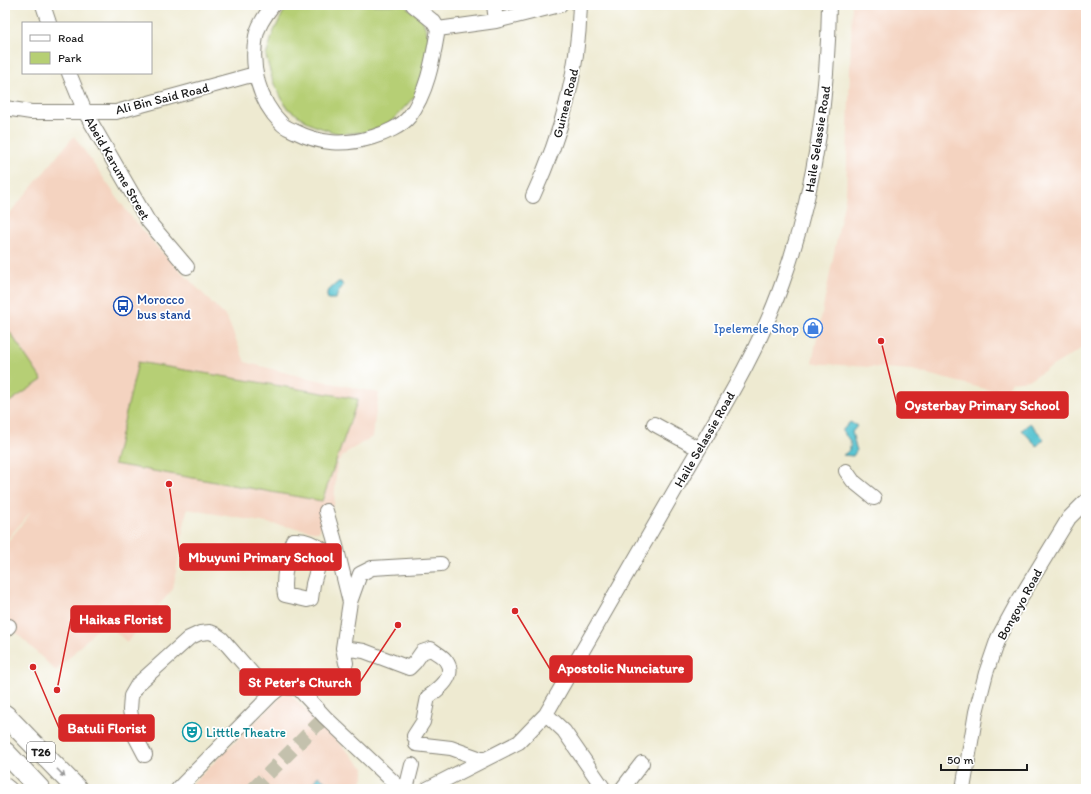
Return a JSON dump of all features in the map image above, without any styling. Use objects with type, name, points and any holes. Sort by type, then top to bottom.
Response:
[{"type":"highway","name":"T26","points":[[5,715],[77,789]]},
{"type":"highway","name":"T26","points":[[5,752],[40,789]]},
{"type":"street","points":[[43,5],[49,22]]},
{"type":"street","points":[[273,5],[264,18],[256,35],[255,74],[264,101],[281,124],[306,137],[337,144],[361,141],[386,133],[408,118],[422,94],[436,45],[438,29],[434,22],[413,5]]},
{"type":"street","points":[[494,5],[496,21]]},
{"type":"street","points":[[438,29],[496,21],[560,5]]},
{"type":"street","name":"Guinea Road","points":[[533,196],[547,166],[568,102],[576,60],[580,5]]},
{"type":"street","name":"Haile Selassie Road","points":[[427,789],[519,742],[546,714],[726,402],[757,344],[782,285],[804,214],[819,140],[828,62],[829,5]]},
{"type":"street","points":[[69,74],[85,112]]},
{"type":"street","name":"Ali Bin Said Road","points":[[85,112],[116,112],[255,74]]},
{"type":"street","name":"Abeid Karume Street","points":[[5,108],[31,112],[85,112],[148,221],[187,268]]},
{"type":"street","points":[[654,424],[699,449]]},
{"type":"street","points":[[846,471],[853,481],[874,498]]},
{"type":"street","name":"Bongoyo Road","points":[[963,789],[976,712],[986,673],[998,638],[1016,604],[1069,518],[1086,501]]},
{"type":"street","points":[[326,512],[332,552],[350,602]]},
{"type":"street","points":[[346,663],[344,648],[345,630],[350,602],[360,574],[372,568],[441,564]]},
{"type":"street","points":[[146,755],[134,734],[130,710],[131,696],[138,684],[189,638],[195,635],[210,632],[222,638],[271,695]]},
{"type":"street","points":[[344,648],[364,652],[409,668],[422,652],[431,649],[446,662],[450,670],[443,686],[428,697],[423,722],[415,740],[451,748],[484,760]]},
{"type":"street","points":[[178,789],[271,695],[281,687],[298,688],[401,789]]},
{"type":"street","points":[[546,714],[564,731],[604,789]]},
{"type":"street","points":[[622,789],[642,763]]},
{"type":"street","points":[[406,789],[412,765]]},
{"type":"street","points":[[5,784],[10,789]]},
{"type":"shaded area","points":[[852,5],[1086,5],[1086,346],[1029,380],[1012,382],[1004,394],[912,370],[812,363],[846,193]]},
{"type":"shaded area","points":[[74,136],[128,213],[157,247],[227,318],[245,362],[299,376],[379,393],[372,437],[347,452],[337,462],[334,505],[326,511],[319,532],[187,509],[173,589],[127,642],[104,622],[56,671],[5,622],[5,545],[31,511],[5,542],[5,219]]},
{"type":"shaded area","points":[[287,691],[364,768],[364,778],[359,789],[187,789]]},
{"type":"green space","points":[[290,5],[404,5],[422,19],[430,40],[425,68],[415,96],[392,121],[368,132],[339,134],[312,125],[287,108],[273,82],[266,56],[273,33],[283,13]]},
{"type":"green space","points":[[5,325],[42,380],[5,405]]},
{"type":"green space","points":[[138,362],[358,399],[322,501],[114,464]]},
{"type":"water","points":[[338,282],[341,282],[343,286],[338,292],[336,299],[328,299],[327,292]]},
{"type":"water","points":[[850,422],[857,426],[852,432],[857,450],[853,456],[843,455],[850,448],[850,443],[845,433],[842,431]]},
{"type":"water","points":[[1030,423],[1044,439],[1037,446],[1022,430]]},
{"type":"water","points":[[318,776],[327,783],[322,789],[308,789]]},
{"type":"tunnel","points":[[253,789],[325,717]]},
{"type":"place","name":"Morocco bus stand","points":[[123,306]]},
{"type":"place","name":"Ipelemele Shop","points":[[813,328]]},
{"type":"place","name":"Oysterbay Primary School","points":[[881,341]]},
{"type":"place","name":"Mbuyuni Primary School","points":[[169,484]]},
{"type":"place","name":"Apostolic Nunciature","points":[[515,611]]},
{"type":"place","name":"St Peter's Church","points":[[398,625]]},
{"type":"place","name":"Batuli Florist","points":[[33,667]]},
{"type":"place","name":"Haikas Florist","points":[[57,690]]},
{"type":"place","name":"Litttle Theatre","points":[[192,732]]}]
